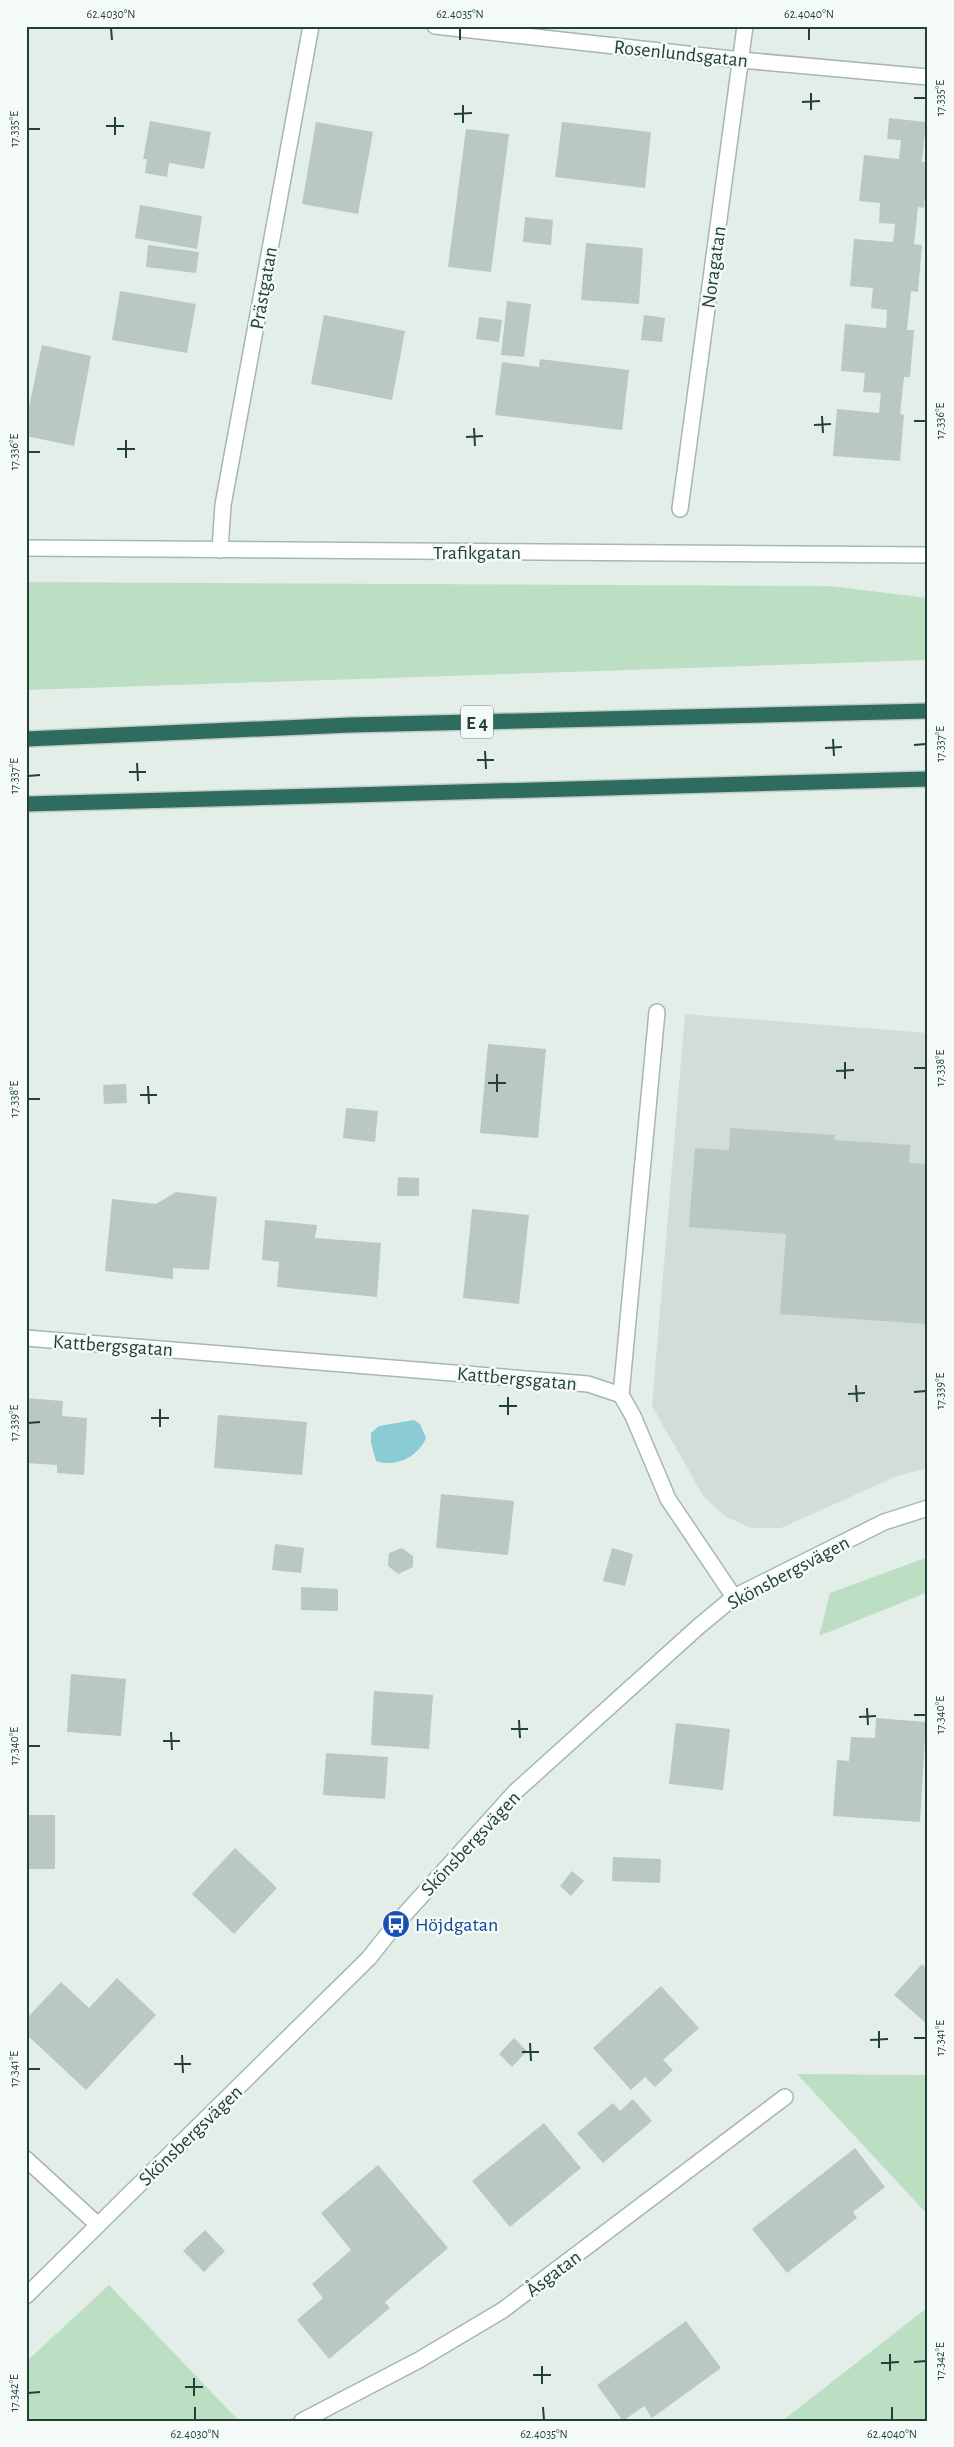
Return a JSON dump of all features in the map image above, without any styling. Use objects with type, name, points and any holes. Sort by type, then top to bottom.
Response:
[{"type":"highway","name":"E 4","points":[[26,739],[350,725],[928,711]]},
{"type":"highway","points":[[26,804],[928,779]]},
{"type":"street","name":"Prästgatan","points":[[220,550],[223,505],[311,26]]},
{"type":"street","name":"Rosenlundsgatan","points":[[435,26],[741,60],[928,77]]},
{"type":"street","name":"Noragatan","points":[[680,508],[745,26]]},
{"type":"street","name":"Trafikgatan","points":[[26,548],[928,555]]},
{"type":"street","points":[[657,1012],[621,1396],[633,1416],[668,1499],[734,1597]]},
{"type":"street","name":"Kattbergsgatan","points":[[26,1338],[588,1384],[621,1396]]},
{"type":"street","name":"Skönsbergsvägen","points":[[26,2296],[369,1958],[396,1924],[515,1792],[698,1627],[734,1597],[884,1522],[928,1508]]},
{"type":"street","name":"Åsgatan","points":[[302,2421],[419,2360],[503,2310],[785,2097]]},
{"type":"street","points":[[26,2160],[98,2224]]},
{"type":"shaded area","points":[[685,1014],[928,1033],[928,1468],[897,1476],[781,1528],[750,1528],[725,1516],[704,1497],[652,1406]]},
{"type":"green space","points":[[26,582],[830,586],[928,598],[928,660],[26,690]]},
{"type":"green space","points":[[928,1557],[928,1592],[819,1636],[830,1593]]},
{"type":"green space","points":[[797,2074],[928,2075],[928,2215]]},
{"type":"green space","points":[[109,2285],[239,2421],[26,2421],[26,2362]]},
{"type":"green space","points":[[928,2307],[928,2421],[782,2421]]},
{"type":"water","points":[[414,1420],[420,1424],[426,1438],[417,1451],[398,1462],[383,1463],[376,1461],[371,1443],[371,1433],[379,1426]]},
{"type":"building","points":[[889,118],[926,122],[922,162],[928,162],[924,208],[918,207],[914,244],[922,245],[918,292],[911,291],[907,330],[914,330],[910,377],[904,377],[900,414],[904,415],[900,461],[833,456],[837,409],[879,413],[881,393],[863,392],[865,373],[841,371],[845,324],[886,328],[887,310],[871,308],[873,288],[850,286],[854,239],[893,242],[895,224],[879,223],[880,203],[859,201],[864,155],[899,159],[901,140],[887,139]]},
{"type":"building","points":[[150,121],[211,132],[204,169],[169,163],[167,177],[145,173],[147,159],[143,159]]},
{"type":"building","points":[[316,122],[373,132],[358,214],[302,204]]},
{"type":"building","points":[[562,122],[651,132],[645,188],[555,177]]},
{"type":"building","points":[[466,129],[509,134],[491,272],[448,267]]},
{"type":"building","points":[[140,205],[202,216],[197,249],[135,238]]},
{"type":"building","points":[[525,217],[553,220],[551,245],[523,242]]},
{"type":"building","points":[[586,243],[643,248],[639,304],[581,300]]},
{"type":"building","points":[[148,245],[199,252],[196,273],[146,267]]},
{"type":"building","points":[[120,291],[196,304],[187,353],[112,340]]},
{"type":"building","points":[[507,301],[531,304],[524,357],[501,355]]},
{"type":"building","points":[[324,315],[405,331],[392,400],[311,384]]},
{"type":"building","points":[[644,315],[665,318],[662,342],[641,340]]},
{"type":"building","points":[[479,317],[502,320],[499,342],[476,339]]},
{"type":"building","points":[[42,345],[91,356],[74,446],[26,436],[26,421]]},
{"type":"building","points":[[540,359],[629,370],[622,430],[495,415],[502,362],[539,367]]},
{"type":"building","points":[[488,1044],[546,1049],[538,1138],[480,1133]]},
{"type":"building","points":[[126,1084],[127,1103],[104,1104],[103,1085]]},
{"type":"building","points":[[346,1108],[378,1111],[375,1142],[343,1138]]},
{"type":"building","points":[[730,1128],[835,1135],[834,1140],[910,1145],[909,1163],[928,1164],[928,1324],[780,1314],[786,1234],[689,1227],[695,1148],[729,1150]]},
{"type":"building","points":[[398,1177],[419,1178],[419,1196],[397,1196]]},
{"type":"building","points":[[176,1192],[217,1197],[209,1270],[173,1268],[173,1279],[105,1271],[112,1199],[156,1204]]},
{"type":"building","points":[[472,1209],[529,1215],[519,1304],[463,1298]]},
{"type":"building","points":[[265,1220],[317,1225],[315,1238],[381,1243],[377,1297],[277,1287],[279,1262],[262,1260]]},
{"type":"building","points":[[26,1398],[63,1401],[62,1416],[87,1418],[84,1475],[57,1473],[57,1465],[26,1463]]},
{"type":"building","points":[[218,1415],[307,1422],[302,1475],[214,1468]]},
{"type":"building","points":[[441,1494],[514,1501],[508,1555],[436,1548]]},
{"type":"building","points":[[275,1544],[304,1548],[301,1573],[272,1570]]},
{"type":"building","points":[[402,1548],[413,1556],[413,1567],[398,1574],[388,1566],[389,1553]]},
{"type":"building","points":[[612,1548],[633,1554],[625,1586],[603,1581]]},
{"type":"building","points":[[301,1587],[338,1589],[338,1611],[301,1610]]},
{"type":"building","points":[[71,1674],[126,1679],[121,1736],[67,1732]]},
{"type":"building","points":[[374,1691],[433,1695],[429,1749],[371,1745]]},
{"type":"building","points":[[876,1718],[926,1722],[920,1822],[833,1816],[837,1760],[849,1761],[851,1737],[875,1738]]},
{"type":"building","points":[[676,1723],[730,1729],[723,1790],[669,1784]]},
{"type":"building","points":[[326,1753],[388,1757],[385,1799],[323,1795]]},
{"type":"building","points":[[26,1815],[55,1815],[55,1869],[26,1869]]},
{"type":"building","points":[[235,1848],[277,1888],[234,1934],[192,1894]]},
{"type":"building","points":[[613,1857],[661,1859],[660,1883],[612,1881]]},
{"type":"building","points":[[572,1871],[584,1881],[571,1896],[560,1886]]},
{"type":"building","points":[[922,1964],[928,1970],[928,2025],[894,1995]]},
{"type":"building","points":[[117,1978],[156,2015],[86,2090],[26,2034],[26,2019],[61,1982],[89,2008]]},
{"type":"building","points":[[661,1986],[699,2028],[663,2060],[673,2070],[655,2087],[645,2077],[631,2090],[593,2048]]},
{"type":"building","points":[[514,2038],[527,2051],[512,2067],[499,2054]]},
{"type":"building","points":[[633,2099],[652,2121],[603,2163],[577,2133],[613,2103],[620,2111]]},
{"type":"building","points":[[544,2123],[581,2168],[510,2227],[472,2181]]},
{"type":"building","points":[[855,2148],[885,2187],[853,2212],[857,2218],[787,2273],[752,2229]]},
{"type":"building","points":[[378,2165],[448,2248],[385,2302],[390,2308],[329,2359],[297,2320],[323,2298],[312,2284],[351,2250],[321,2213]]},
{"type":"building","points":[[205,2230],[225,2251],[204,2272],[183,2251]]},
{"type":"building","points":[[686,2321],[721,2368],[652,2418],[644,2406],[623,2421],[597,2385]]},
{"type":"place","name":"Höjdgatan","points":[[396,1924]]}]
